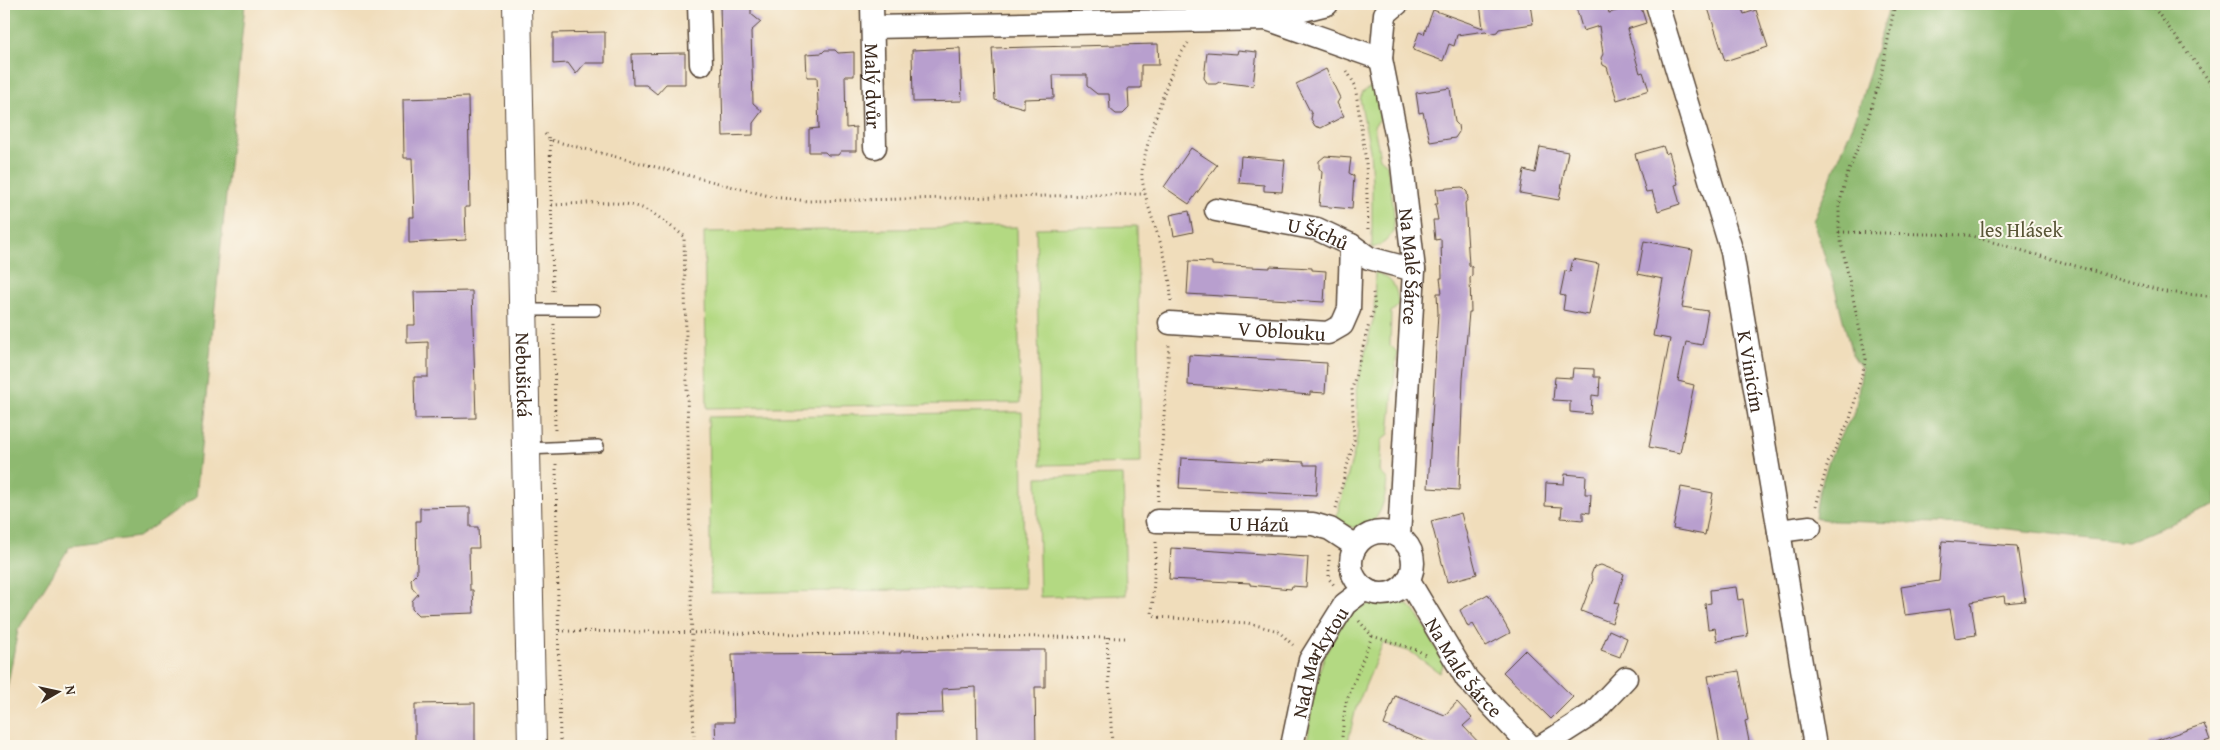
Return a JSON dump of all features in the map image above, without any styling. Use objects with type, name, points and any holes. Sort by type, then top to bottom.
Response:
[{"type":"street","name":"Nebušická","points":[[517,4],[532,746]]},
{"type":"street","points":[[699,4],[701,64]]},
{"type":"street","name":"Malý dvůr","points":[[872,4],[875,147]]},
{"type":"street","name":"Malý dvůr","points":[[873,27],[1267,19],[1327,4]]},
{"type":"street","name":"Na Malé Šárce","points":[[1397,4],[1385,14],[1381,59],[1402,164],[1414,270],[1399,537]]},
{"type":"street","name":"K Vinicím","points":[[1657,4],[1732,252],[1815,746]]},
{"type":"street","name":"Malý dvůr","points":[[1267,19],[1381,59]]},
{"type":"street","name":"U Šíchů","points":[[1216,210],[1316,228],[1360,252],[1414,270]]},
{"type":"street","name":"V Oblouku","points":[[1170,323],[1328,334],[1342,324],[1349,309],[1360,252]]},
{"type":"street","name":"U Házů","points":[[1157,520],[1313,524],[1330,529],[1356,546]]},
{"type":"street","points":[[1779,531],[1810,527]]},
{"type":"street","points":[[1380,532],[1399,537],[1411,552],[1412,571],[1408,580],[1393,592],[1383,594],[1365,590],[1358,583],[1351,565],[1352,555],[1356,546],[1362,539],[1380,532]]},
{"type":"street","name":"Na Malé Šárce","points":[[1408,580],[1467,679],[1530,746]]},
{"type":"street","name":"Nad Markytou","points":[[1292,746],[1310,660],[1346,604],[1365,590]]},
{"type":"street","points":[[1542,746],[1592,714],[1626,678]]},
{"type":"lane","points":[[523,310],[596,310]]},
{"type":"lane","points":[[526,449],[598,446]]},
{"type":"path","points":[[1810,527],[1828,463],[1850,419],[1866,359],[1839,232],[1839,206],[1846,178],[1865,129],[1881,76],[1895,4]]},
{"type":"path","points":[[2151,4],[2216,90]]},
{"type":"path","points":[[1190,39],[1176,62],[1144,158],[1142,176],[1145,194],[1166,258],[1171,287],[1152,614],[1157,617],[1248,623],[1278,631],[1310,660]]},
{"type":"path","points":[[1330,42],[1355,84],[1366,162],[1360,252],[1375,307],[1365,334],[1352,389],[1354,440],[1330,529],[1329,578],[1346,604],[1372,636],[1417,650],[1434,660]]},
{"type":"path","points":[[542,129],[550,140],[773,197],[808,201],[1145,194]]},
{"type":"path","points":[[552,205],[617,204],[633,206],[649,212],[684,236],[694,746]]},
{"type":"path","points":[[1839,232],[1968,235],[2166,292],[2216,296]]},
{"type":"path","points":[[559,631],[1127,638]]},
{"type":"path","points":[[1338,746],[1342,737],[1345,705],[1372,636]]},
{"type":"path","points":[[1107,638],[1112,746]]},
{"type":"green space","points":[[4,4],[245,4],[196,497],[138,537],[70,546],[18,630],[4,704]]},
{"type":"green space","name":"les Hlásek","points":[[1890,4],[2216,4],[2216,505],[2127,542],[1971,525],[1835,521],[1815,518],[1818,496],[1828,463],[1837,441],[1855,412],[1862,369],[1852,354],[1832,278],[1813,221],[1856,117]]},
{"type":"green space","points":[[1369,88],[1375,88],[1380,119],[1374,126],[1380,158],[1387,164],[1394,217],[1393,231],[1387,240],[1372,248],[1370,150],[1360,99],[1363,92]]},
{"type":"green space","points":[[1137,226],[1141,463],[1041,465],[1036,228]]},
{"type":"green space","points":[[1017,227],[1020,403],[707,408],[704,232]]},
{"type":"green space","points":[[1375,272],[1390,280],[1397,294],[1398,306],[1391,312],[1390,345],[1397,352],[1389,434],[1382,440],[1380,472],[1387,479],[1384,501],[1373,522],[1356,528],[1335,522],[1356,445],[1358,429],[1357,384],[1374,317]]},
{"type":"green space","points":[[1022,412],[1024,588],[711,593],[708,417]]},
{"type":"green space","points":[[1123,475],[1126,595],[1040,597],[1037,477]]},
{"type":"green space","points":[[1388,600],[1406,604],[1415,612],[1444,663],[1440,673],[1411,652],[1383,643],[1356,708],[1347,746],[1307,746],[1310,716],[1318,675],[1328,649],[1346,619],[1352,613],[1367,605]]},
{"type":"building","points":[[720,4],[751,4],[751,14],[761,22],[751,31],[753,103],[762,111],[753,123],[753,135],[723,136]]},
{"type":"building","points":[[1480,4],[1530,4],[1533,24],[1499,29],[1497,32],[1489,34],[1486,31],[1457,35],[1454,46],[1449,44],[1443,61],[1413,50],[1419,32],[1424,34],[1433,10],[1483,28]]},
{"type":"building","points":[[1575,4],[1606,4],[1609,13],[1640,4],[1646,23],[1627,29],[1640,73],[1643,72],[1649,90],[1617,100],[1607,67],[1603,65],[1601,58],[1603,54],[1599,26],[1583,31]]},
{"type":"building","points":[[1720,4],[1740,4],[1744,14],[1756,10],[1768,47],[1725,61],[1708,8]]},
{"type":"building","points":[[605,32],[605,63],[585,63],[576,74],[568,63],[553,64],[553,33]]},
{"type":"building","points":[[1158,44],[1159,65],[1141,65],[1141,88],[1128,88],[1129,108],[1123,114],[1116,114],[1110,109],[1109,94],[1097,94],[1087,86],[1087,75],[1053,75],[1054,98],[1024,99],[1024,108],[995,100],[992,48]]},
{"type":"building","points":[[960,48],[962,101],[913,102],[912,50]]},
{"type":"building","points":[[825,50],[835,50],[838,53],[854,52],[854,76],[845,76],[846,128],[856,127],[856,151],[841,151],[838,155],[828,155],[825,152],[809,152],[809,129],[819,128],[817,77],[807,77],[806,54],[822,53]]},
{"type":"building","points":[[1238,50],[1257,52],[1253,86],[1219,82],[1208,84],[1204,78],[1207,52],[1237,54]]},
{"type":"building","points":[[685,53],[685,84],[666,84],[657,94],[646,85],[633,85],[632,54]]},
{"type":"building","points":[[1326,69],[1340,98],[1337,103],[1344,116],[1321,128],[1315,126],[1311,119],[1312,115],[1296,84]]},
{"type":"building","points":[[1450,88],[1455,122],[1458,125],[1459,132],[1455,138],[1430,142],[1423,112],[1419,113],[1416,93]]},
{"type":"building","points":[[468,97],[470,207],[465,207],[466,240],[409,243],[409,217],[414,217],[412,158],[404,158],[403,99]]},
{"type":"building","points":[[1663,146],[1666,154],[1669,152],[1678,184],[1675,185],[1680,204],[1658,211],[1652,191],[1646,192],[1635,154]]},
{"type":"building","points":[[1540,147],[1568,152],[1559,200],[1520,193],[1524,170],[1535,173]]},
{"type":"building","points":[[1191,148],[1217,165],[1189,204],[1164,187]]},
{"type":"building","points":[[1241,156],[1285,160],[1282,192],[1264,191],[1264,185],[1239,183]]},
{"type":"building","points":[[1325,156],[1351,158],[1349,173],[1354,176],[1352,209],[1319,206],[1322,172],[1319,168],[1319,161]]},
{"type":"building","points":[[1462,187],[1467,192],[1468,199],[1465,203],[1469,265],[1472,267],[1472,275],[1470,278],[1471,312],[1469,312],[1463,379],[1459,490],[1428,488],[1438,313],[1437,293],[1442,293],[1440,278],[1442,278],[1441,239],[1435,240],[1433,220],[1438,220],[1435,204],[1438,204],[1436,189]]},
{"type":"building","points":[[1189,211],[1193,232],[1174,236],[1170,215]]},
{"type":"building","points":[[1644,241],[1693,250],[1682,307],[1708,311],[1702,345],[1686,342],[1678,381],[1694,385],[1680,453],[1649,447],[1670,339],[1653,336],[1663,279],[1638,274]]},
{"type":"building","points":[[1573,259],[1599,264],[1589,315],[1563,310],[1565,296],[1560,295],[1565,271],[1570,272]]},
{"type":"building","points":[[1189,261],[1212,262],[1212,265],[1312,268],[1312,270],[1326,271],[1324,302],[1187,294]]},
{"type":"building","points":[[472,291],[476,418],[415,419],[414,377],[428,377],[428,342],[407,343],[407,325],[415,325],[414,292]]},
{"type":"building","points":[[1189,355],[1327,363],[1325,393],[1310,392],[1310,395],[1188,385]]},
{"type":"building","points":[[1573,368],[1594,369],[1594,377],[1600,377],[1599,396],[1592,395],[1591,414],[1570,412],[1570,401],[1553,400],[1555,377],[1572,378]]},
{"type":"building","points":[[1181,458],[1304,462],[1304,465],[1318,465],[1316,495],[1179,488]]},
{"type":"building","points":[[1565,474],[1586,476],[1585,494],[1591,494],[1590,513],[1583,512],[1583,520],[1561,518],[1562,507],[1545,506],[1546,483],[1564,484]]},
{"type":"building","points":[[1681,487],[1713,493],[1705,535],[1673,529]]},
{"type":"building","points":[[470,507],[470,527],[478,527],[479,548],[469,548],[470,590],[473,590],[474,613],[418,615],[412,609],[412,601],[418,594],[412,587],[411,579],[417,573],[416,521],[420,521],[420,508]]},
{"type":"building","points":[[1461,513],[1477,574],[1447,582],[1431,521]]},
{"type":"building","points":[[1942,541],[2017,546],[2025,601],[2005,603],[2004,596],[1971,602],[1976,635],[1955,638],[1950,609],[1905,615],[1901,587],[1939,581]]},
{"type":"building","points":[[1171,548],[1308,557],[1306,587],[1292,586],[1291,589],[1250,585],[1250,583],[1169,579]]},
{"type":"building","points":[[1601,565],[1624,574],[1615,603],[1619,604],[1612,623],[1581,611],[1593,579],[1591,575],[1594,567]]},
{"type":"building","points":[[1736,587],[1738,600],[1743,599],[1748,636],[1717,641],[1715,628],[1708,629],[1705,604],[1711,603],[1710,590]]},
{"type":"building","points":[[1488,594],[1510,633],[1486,646],[1473,624],[1468,627],[1460,610]]},
{"type":"building","points":[[1609,630],[1627,638],[1620,657],[1601,650]]},
{"type":"building","points":[[1045,650],[1045,687],[1035,687],[1036,746],[977,746],[976,687],[942,689],[943,713],[897,714],[897,746],[716,746],[715,722],[734,722],[732,654],[901,653],[901,651]]},
{"type":"building","points":[[1525,650],[1573,697],[1551,719],[1503,672]]},
{"type":"building","points":[[1739,671],[1748,720],[1745,721],[1750,746],[1720,746],[1708,676]]},
{"type":"building","points":[[1395,696],[1445,715],[1457,702],[1472,718],[1463,726],[1482,746],[1436,746],[1384,725]]},
{"type":"building","points":[[475,703],[475,746],[415,746],[415,704]]},
{"type":"building","points":[[2204,724],[2210,740],[2191,746],[2149,746],[2149,743]]}]
